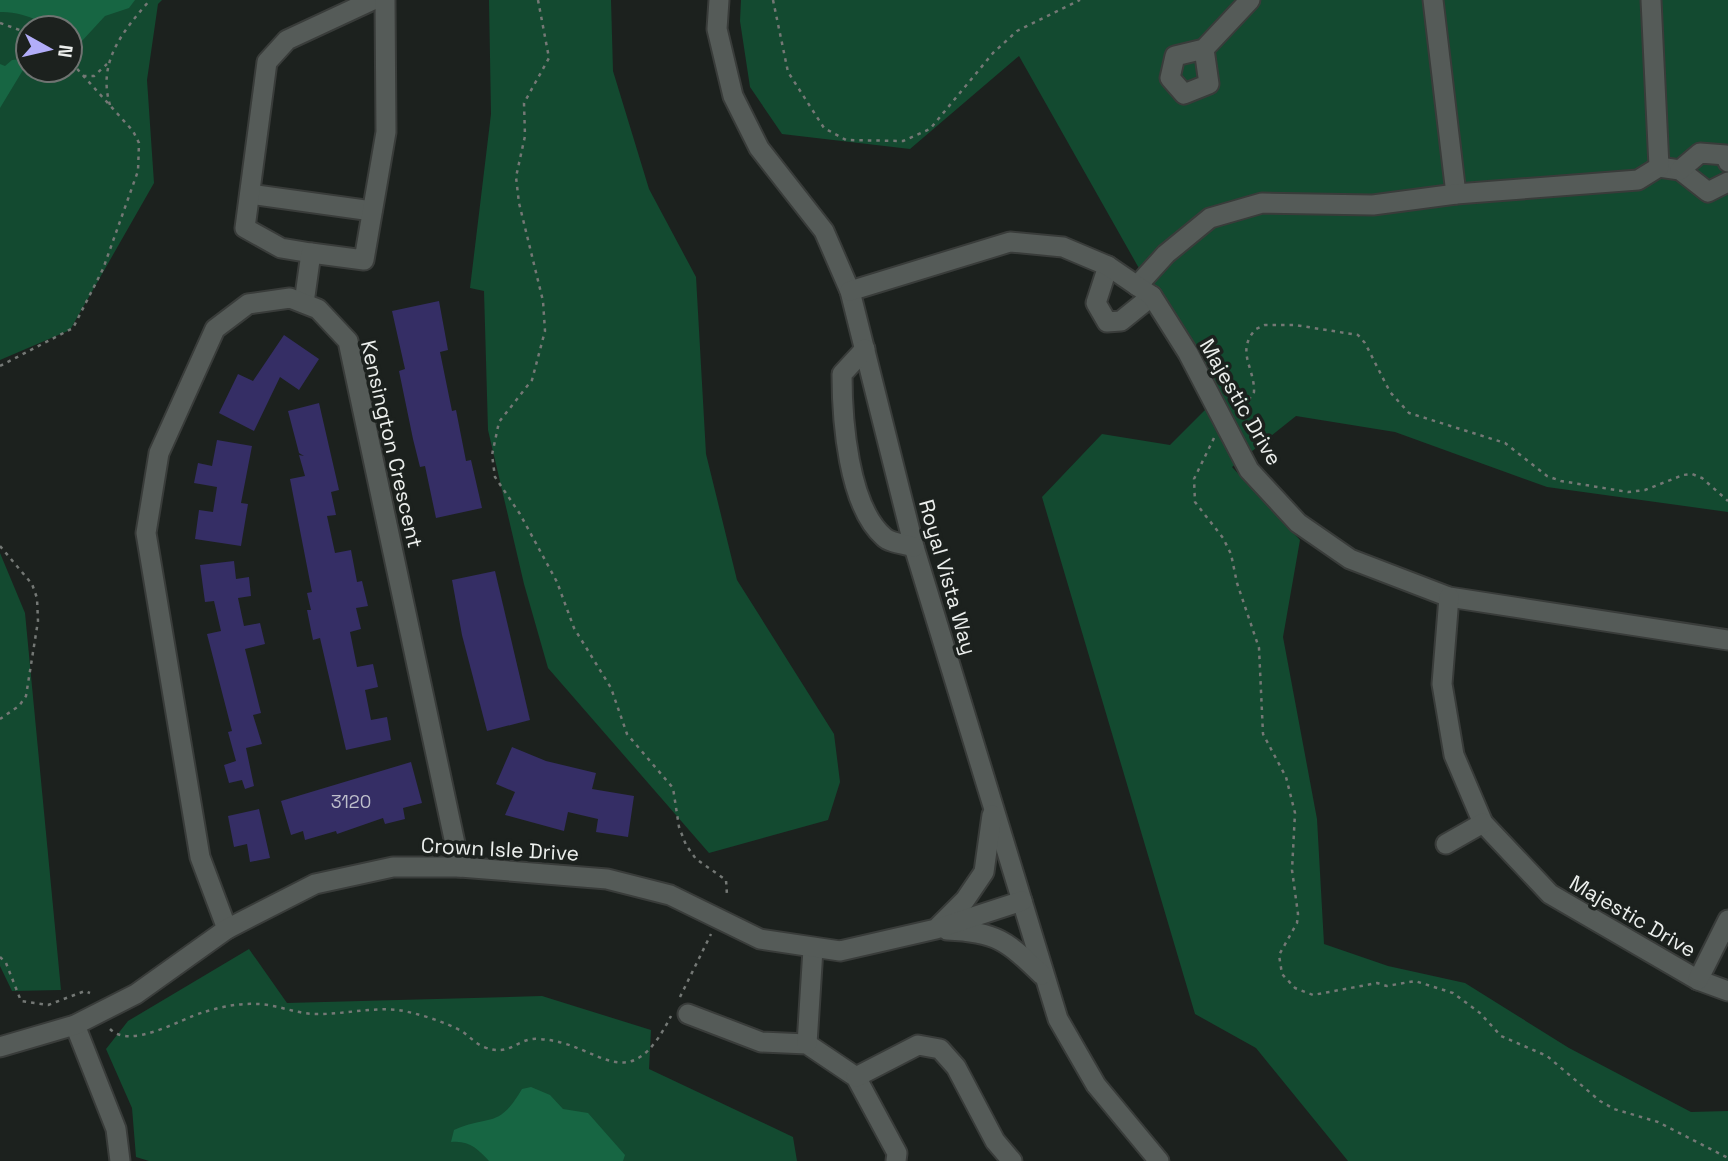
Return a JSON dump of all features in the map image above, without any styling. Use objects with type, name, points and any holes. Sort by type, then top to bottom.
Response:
[{"type":"street","points":[[373,0],[287,40],[267,62],[245,228],[281,248],[364,260],[386,132],[385,0]]},
{"type":"street","name":"Royal Vista Way","points":[[719,0],[717,29],[733,96],[759,148],[824,232],[850,290],[914,547],[1058,1019],[1096,1085],[1159,1161]]},
{"type":"street","points":[[1204,49],[1250,0]]},
{"type":"street","points":[[1433,0],[1456,194]]},
{"type":"street","points":[[1651,0],[1659,167]]},
{"type":"street","points":[[1680,170],[1700,153],[1726,155],[1728,162]]},
{"type":"street","points":[[1108,266],[1096,303],[1107,322],[1121,321],[1144,291],[1166,254],[1210,218],[1262,203],[1373,205],[1456,194],[1638,180],[1659,167],[1680,170],[1707,191],[1728,182]]},
{"type":"street","points":[[250,194],[372,211]]},
{"type":"street","name":"Majestic Drive","points":[[850,290],[1010,242],[1063,247],[1108,266],[1144,291],[1188,353],[1249,470],[1298,523],[1350,559],[1448,597],[1728,640]]},
{"type":"street","points":[[227,929],[200,857],[146,533],[159,453],[215,329],[248,304],[290,298],[304,303],[311,253]]},
{"type":"street","name":"Kensington Crescent","points":[[304,303],[318,309],[348,341],[460,867]]},
{"type":"street","points":[[864,349],[842,374],[842,420],[863,511],[885,539],[914,547]]},
{"type":"street","name":"Majestic Drive","points":[[1448,597],[1444,696],[1454,755],[1483,823],[1550,894],[1698,980],[1728,991]]},
{"type":"street","points":[[936,929],[965,900],[984,872],[993,809]]},
{"type":"street","points":[[1446,844],[1483,823]]},
{"type":"street","name":"Crown Isle Drive","points":[[0,1047],[75,1025],[136,995],[227,929],[315,884],[393,867],[460,867],[607,879],[670,895],[760,939],[840,951],[936,929],[1022,901]]},
{"type":"street","points":[[1698,980],[1728,920]]},
{"type":"street","points":[[936,929],[983,932],[1015,949],[1045,978]]},
{"type":"street","points":[[807,1044],[813,949]]},
{"type":"street","points":[[679,1011],[761,1042],[807,1044],[856,1077],[897,1153],[896,1161]]},
{"type":"street","points":[[75,1025],[116,1129],[120,1161]]},
{"type":"street","points":[[856,1077],[918,1045],[940,1049],[956,1067],[995,1142],[1012,1161]]},
{"type":"path","points":[[111,107],[105,78],[109,62],[128,26],[150,0]]},
{"type":"path","points":[[538,0],[549,58],[524,103],[525,136],[516,177],[519,203],[543,301],[545,331],[531,380],[499,422],[492,455],[495,477],[520,514],[557,582],[574,628],[611,688],[627,733],[673,788],[679,827],[686,845],[696,859],[726,880],[727,895]]},
{"type":"path","points":[[772,0],[788,72],[824,128],[846,139],[904,141],[930,129],[993,53],[1017,31],[1080,0]]},
{"type":"path","points":[[84,76],[94,76],[109,62]]},
{"type":"path","points":[[0,366],[73,328],[103,269],[138,171],[139,143],[133,131],[84,77]]},
{"type":"path","points":[[1237,417],[1254,392],[1245,344],[1256,329],[1276,324],[1345,332],[1358,335],[1366,343],[1390,392],[1409,413],[1505,443],[1547,476],[1572,484],[1628,492],[1645,490],[1692,474],[1702,478],[1728,501]]},
{"type":"path","points":[[1217,435],[1210,441],[1198,465],[1194,479],[1195,502],[1223,538],[1230,554],[1259,648],[1263,734],[1286,778],[1295,813],[1292,870],[1298,914],[1297,923],[1279,955],[1282,974],[1295,988],[1313,995],[1362,984],[1387,986],[1415,981],[1446,990],[1480,1013],[1501,1036],[1554,1061],[1614,1109],[1658,1122],[1728,1158]]},
{"type":"path","points":[[0,546],[32,584],[39,610],[26,696],[19,706],[0,719]]},
{"type":"path","points":[[107,1026],[114,1033],[124,1036],[154,1032],[194,1015],[227,1006],[257,1003],[312,1014],[365,1009],[400,1010],[461,1031],[482,1047],[500,1052],[535,1038],[555,1041],[601,1060],[620,1063],[634,1061],[655,1044],[679,1011],[713,930]]},
{"type":"path","points":[[0,957],[6,963],[21,1001],[39,1006],[85,991],[90,993]]},
{"type":"shaded area","points":[[0,0],[162,0],[158,4],[147,80],[154,183],[70,330],[0,360]]},
{"type":"shaded area","points":[[0,0],[135,0],[129,8],[105,16],[84,39],[84,14],[0,12]]},
{"type":"shaded area","points":[[489,0],[611,0],[613,71],[649,189],[696,277],[706,454],[737,580],[834,734],[840,782],[828,820],[709,853],[548,668],[524,584],[488,430],[484,291],[470,288],[491,114]]},
{"type":"shaded area","points":[[741,0],[1728,0],[1728,512],[1547,487],[1395,432],[1296,416],[1232,467],[1300,540],[1283,637],[1317,819],[1324,944],[1388,966],[1465,983],[1569,1048],[1691,1112],[1728,1111],[1728,1161],[1348,1161],[1256,1048],[1195,1014],[1042,497],[1102,434],[1170,445],[1214,401],[1019,56],[910,149],[782,134],[750,87],[740,21]]},
{"type":"shaded area","points":[[12,60],[15,84],[0,108],[0,64],[5,66]]},
{"type":"shaded area","points":[[0,553],[25,613],[61,990],[12,991],[0,966]]},
{"type":"shaded area","points":[[249,949],[287,1003],[542,996],[651,1030],[649,1069],[793,1137],[797,1161],[149,1161],[136,1157],[132,1108],[106,1049],[128,1021]]},
{"type":"shaded area","points":[[531,1087],[550,1095],[563,1109],[588,1113],[625,1155],[623,1161],[489,1161],[473,1146],[463,1142],[451,1142],[454,1130],[499,1116],[514,1102],[522,1089]]},
{"type":"building","points":[[439,301],[448,350],[440,352],[452,411],[456,410],[466,461],[471,460],[482,508],[436,518],[425,466],[420,467],[413,439],[399,371],[405,369],[392,311]]},
{"type":"building","points":[[284,335],[319,359],[299,390],[280,377],[254,431],[219,413],[238,374],[253,381]]},
{"type":"building","points":[[319,403],[339,490],[331,492],[336,515],[327,516],[335,553],[351,550],[357,582],[362,581],[368,606],[356,608],[361,629],[350,632],[357,667],[373,664],[378,687],[365,690],[371,720],[387,717],[391,740],[346,750],[320,638],[313,640],[307,610],[311,610],[307,593],[312,592],[290,479],[305,476],[299,455],[304,456],[299,453],[288,411]]},
{"type":"building","points":[[217,440],[252,446],[241,503],[248,504],[241,546],[195,539],[199,510],[213,512],[217,487],[194,483],[198,463],[212,466]]},
{"type":"building","points":[[234,561],[236,579],[249,577],[251,596],[238,598],[244,626],[260,623],[265,644],[245,649],[261,713],[253,715],[262,744],[246,748],[254,786],[245,789],[242,780],[229,783],[224,765],[236,761],[228,732],[232,731],[207,634],[221,631],[214,601],[205,602],[200,565]]},
{"type":"building","points":[[495,571],[530,720],[487,731],[462,635],[452,580]]},
{"type":"building","points":[[512,747],[546,761],[596,773],[592,789],[634,796],[628,837],[596,832],[598,819],[568,812],[564,831],[505,815],[515,792],[496,784]]},
{"type":"building","points":[[411,762],[422,803],[403,808],[405,819],[385,824],[383,818],[337,834],[336,831],[305,840],[303,831],[291,835],[281,801]]},
{"type":"building","points":[[259,809],[270,858],[250,862],[247,844],[234,847],[228,816]]}]
